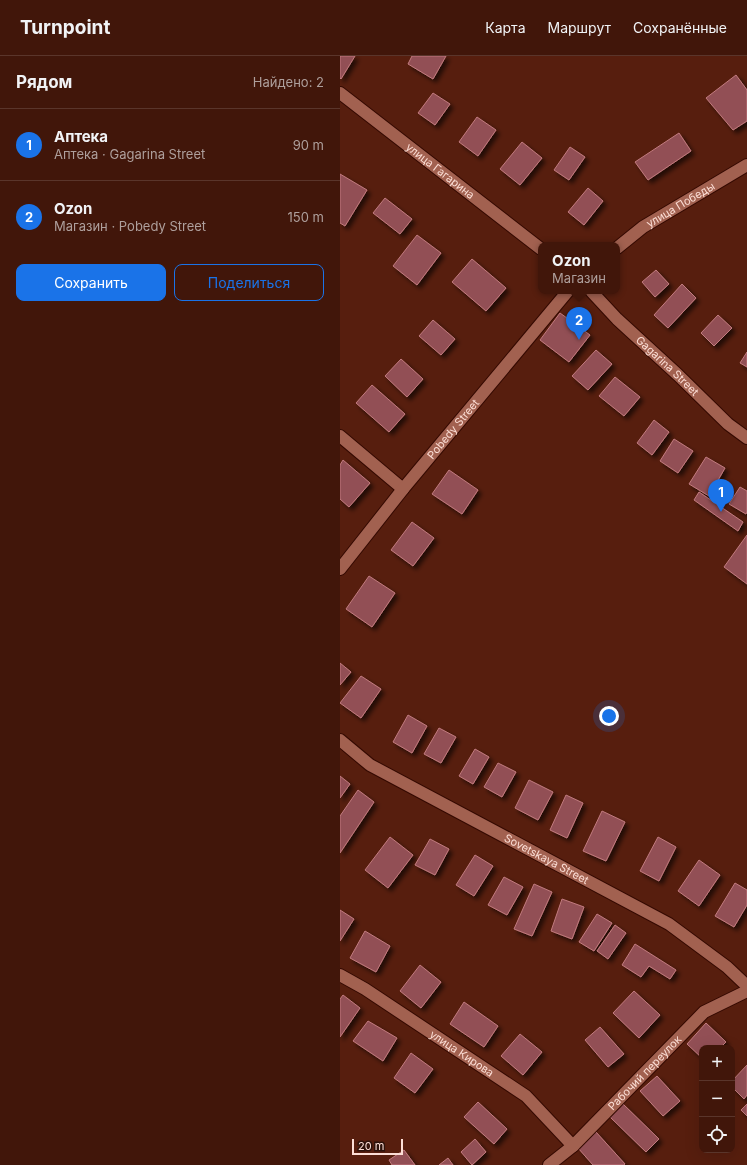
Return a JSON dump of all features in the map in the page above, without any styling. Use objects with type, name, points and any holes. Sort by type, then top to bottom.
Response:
[{"type":"street","name":"улица Гагарина","points":[[340,93],[538,247]]},
{"type":"street","name":"улица Победы","points":[[620,246],[643,227],[747,165]]},
{"type":"street","name":"Pobedy Street","points":[[340,569],[403,489],[566,294]]},
{"type":"street","name":"Gagarina Street","points":[[594,294],[617,319],[678,375],[728,424],[747,438]]},
{"type":"street","points":[[340,436],[403,489]]},
{"type":"street","name":"Sovetskaya Street","points":[[340,740],[370,765],[669,924],[727,967],[747,986]]},
{"type":"street","name":"улица Кирова","points":[[340,975],[365,989],[526,1096],[573,1146]]},
{"type":"street","name":"Рабочий переулок","points":[[550,1165],[573,1146],[704,1012],[747,991]]},
{"type":"building","points":[[340,56],[355,56],[341,79],[340,78]]},
{"type":"building","points":[[412,56],[446,56],[433,79],[408,64]]},
{"type":"building","points":[[736,75],[747,90],[747,121],[733,130],[706,98]]},
{"type":"building","points":[[433,93],[450,104],[435,125],[418,113]]},
{"type":"building","points":[[477,117],[496,130],[478,156],[459,142]]},
{"type":"building","points":[[679,133],[691,151],[648,180],[635,162]]},
{"type":"building","points":[[522,142],[542,158],[520,185],[500,169]]},
{"type":"building","points":[[570,147],[585,157],[569,180],[554,170]]},
{"type":"building","points":[[340,174],[367,190],[345,226],[340,223]]},
{"type":"building","points":[[588,188],[603,201],[584,225],[568,212]]},
{"type":"building","points":[[385,198],[412,219],[400,234],[373,213]]},
{"type":"building","points":[[417,235],[441,253],[417,285],[393,266]]},
{"type":"building","points":[[472,259],[506,288],[486,311],[452,282]]},
{"type":"building","points":[[656,270],[669,284],[655,297],[642,282]]},
{"type":"building","points":[[682,284],[696,298],[668,328],[654,315]]},
{"type":"building","points":[[560,313],[590,335],[569,362],[540,340]]},
{"type":"building","points":[[718,315],[732,328],[714,346],[701,333]]},
{"type":"building","points":[[433,320],[455,339],[441,355],[419,336]]},
{"type":"building","points":[[596,350],[612,364],[588,390],[572,376]]},
{"type":"building","points":[[747,352],[747,367],[740,363]]},
{"type":"building","points":[[401,359],[423,379],[407,397],[385,376]]},
{"type":"building","points":[[615,377],[640,397],[624,416],[599,396]]},
{"type":"building","points":[[372,385],[405,414],[389,432],[356,403]]},
{"type":"building","points":[[654,420],[669,432],[652,455],[637,443]]},
{"type":"building","points":[[674,439],[693,451],[678,473],[660,461]]},
{"type":"building","points":[[706,457],[725,468],[709,496],[689,484]]},
{"type":"building","points":[[343,460],[370,483],[349,507],[340,499],[340,465]]},
{"type":"building","points":[[449,470],[478,490],[462,514],[432,494]]},
{"type":"building","points":[[740,487],[747,491],[746,514],[729,504]]},
{"type":"building","points":[[699,492],[743,522],[738,531],[694,500]]},
{"type":"building","points":[[412,522],[434,538],[413,566],[391,550]]},
{"type":"building","points":[[747,535],[747,584],[724,567]]},
{"type":"building","points":[[369,576],[395,593],[372,627],[346,609]]},
{"type":"building","points":[[340,663],[351,672],[340,685]]},
{"type":"building","points":[[361,676],[381,689],[361,718],[340,703]]},
{"type":"building","points":[[408,715],[427,726],[412,753],[393,742]]},
{"type":"building","points":[[439,728],[456,737],[441,763],[424,754]]},
{"type":"building","points":[[475,749],[489,757],[473,784],[459,776]]},
{"type":"building","points":[[498,763],[516,772],[502,797],[484,787]]},
{"type":"building","points":[[340,776],[350,784],[340,798]]},
{"type":"building","points":[[529,780],[553,792],[538,820],[515,808]]},
{"type":"building","points":[[358,790],[374,802],[340,853],[340,816]]},
{"type":"building","points":[[566,795],[583,803],[567,838],[550,830]]},
{"type":"building","points":[[602,811],[625,822],[606,861],[583,851]]},
{"type":"building","points":[[390,837],[413,855],[388,888],[365,870]]},
{"type":"building","points":[[658,837],[676,847],[659,881],[640,871]]},
{"type":"building","points":[[430,839],[449,849],[435,875],[415,865]]},
{"type":"building","points":[[475,855],[493,866],[474,896],[456,885]]},
{"type":"building","points":[[699,860],[720,875],[699,906],[678,891]]},
{"type":"building","points":[[504,877],[523,887],[507,915],[488,905]]},
{"type":"building","points":[[735,883],[747,890],[747,905],[734,927],[715,916]]},
{"type":"building","points":[[534,884],[552,892],[532,936],[514,929]]},
{"type":"building","points":[[562,899],[584,907],[572,939],[551,931]]},
{"type":"building","points":[[340,910],[354,919],[340,941]]},
{"type":"building","points":[[597,914],[612,923],[594,951],[579,942]]},
{"type":"building","points":[[615,925],[626,933],[608,959],[597,951]]},
{"type":"building","points":[[365,931],[390,946],[376,972],[350,958]]},
{"type":"building","points":[[635,944],[676,970],[670,979],[649,966],[641,977],[622,965]]},
{"type":"building","points":[[420,965],[441,982],[421,1008],[400,991]]},
{"type":"building","points":[[634,991],[660,1015],[639,1038],[613,1013]]},
{"type":"building","points":[[343,995],[360,1008],[340,1037],[340,999]]},
{"type":"building","points":[[464,1002],[498,1026],[484,1047],[450,1024]]},
{"type":"building","points":[[368,1021],[397,1038],[383,1061],[353,1041]]},
{"type":"building","points":[[706,1023],[726,1042],[723,1045],[699,1045],[699,1055],[687,1044]]},
{"type":"building","points":[[600,1027],[624,1054],[608,1067],[585,1040]]},
{"type":"building","points":[[520,1034],[542,1052],[523,1075],[501,1056]]},
{"type":"building","points":[[411,1053],[433,1069],[415,1093],[394,1078]]},
{"type":"building","points":[[747,1065],[747,1095],[744,1099],[735,1090],[735,1078]]},
{"type":"building","points":[[657,1076],[680,1101],[663,1116],[640,1091]]},
{"type":"building","points":[[478,1102],[507,1129],[494,1144],[464,1117]]},
{"type":"building","points":[[623,1104],[659,1139],[646,1152],[610,1117]]},
{"type":"building","points":[[747,1104],[747,1116],[741,1110]]},
{"type":"building","points":[[596,1132],[625,1164],[624,1165],[593,1165],[578,1148]]},
{"type":"building","points":[[475,1139],[486,1152],[472,1165],[461,1152]]},
{"type":"building","points":[[404,1150],[415,1165],[392,1165],[389,1160]]},
{"type":"building","points":[[448,1158],[453,1165],[439,1165]]},
{"type":"place","name":"Ozon","points":[[579,340]]},
{"type":"place","name":"Аптека","points":[[721,512]]}]
